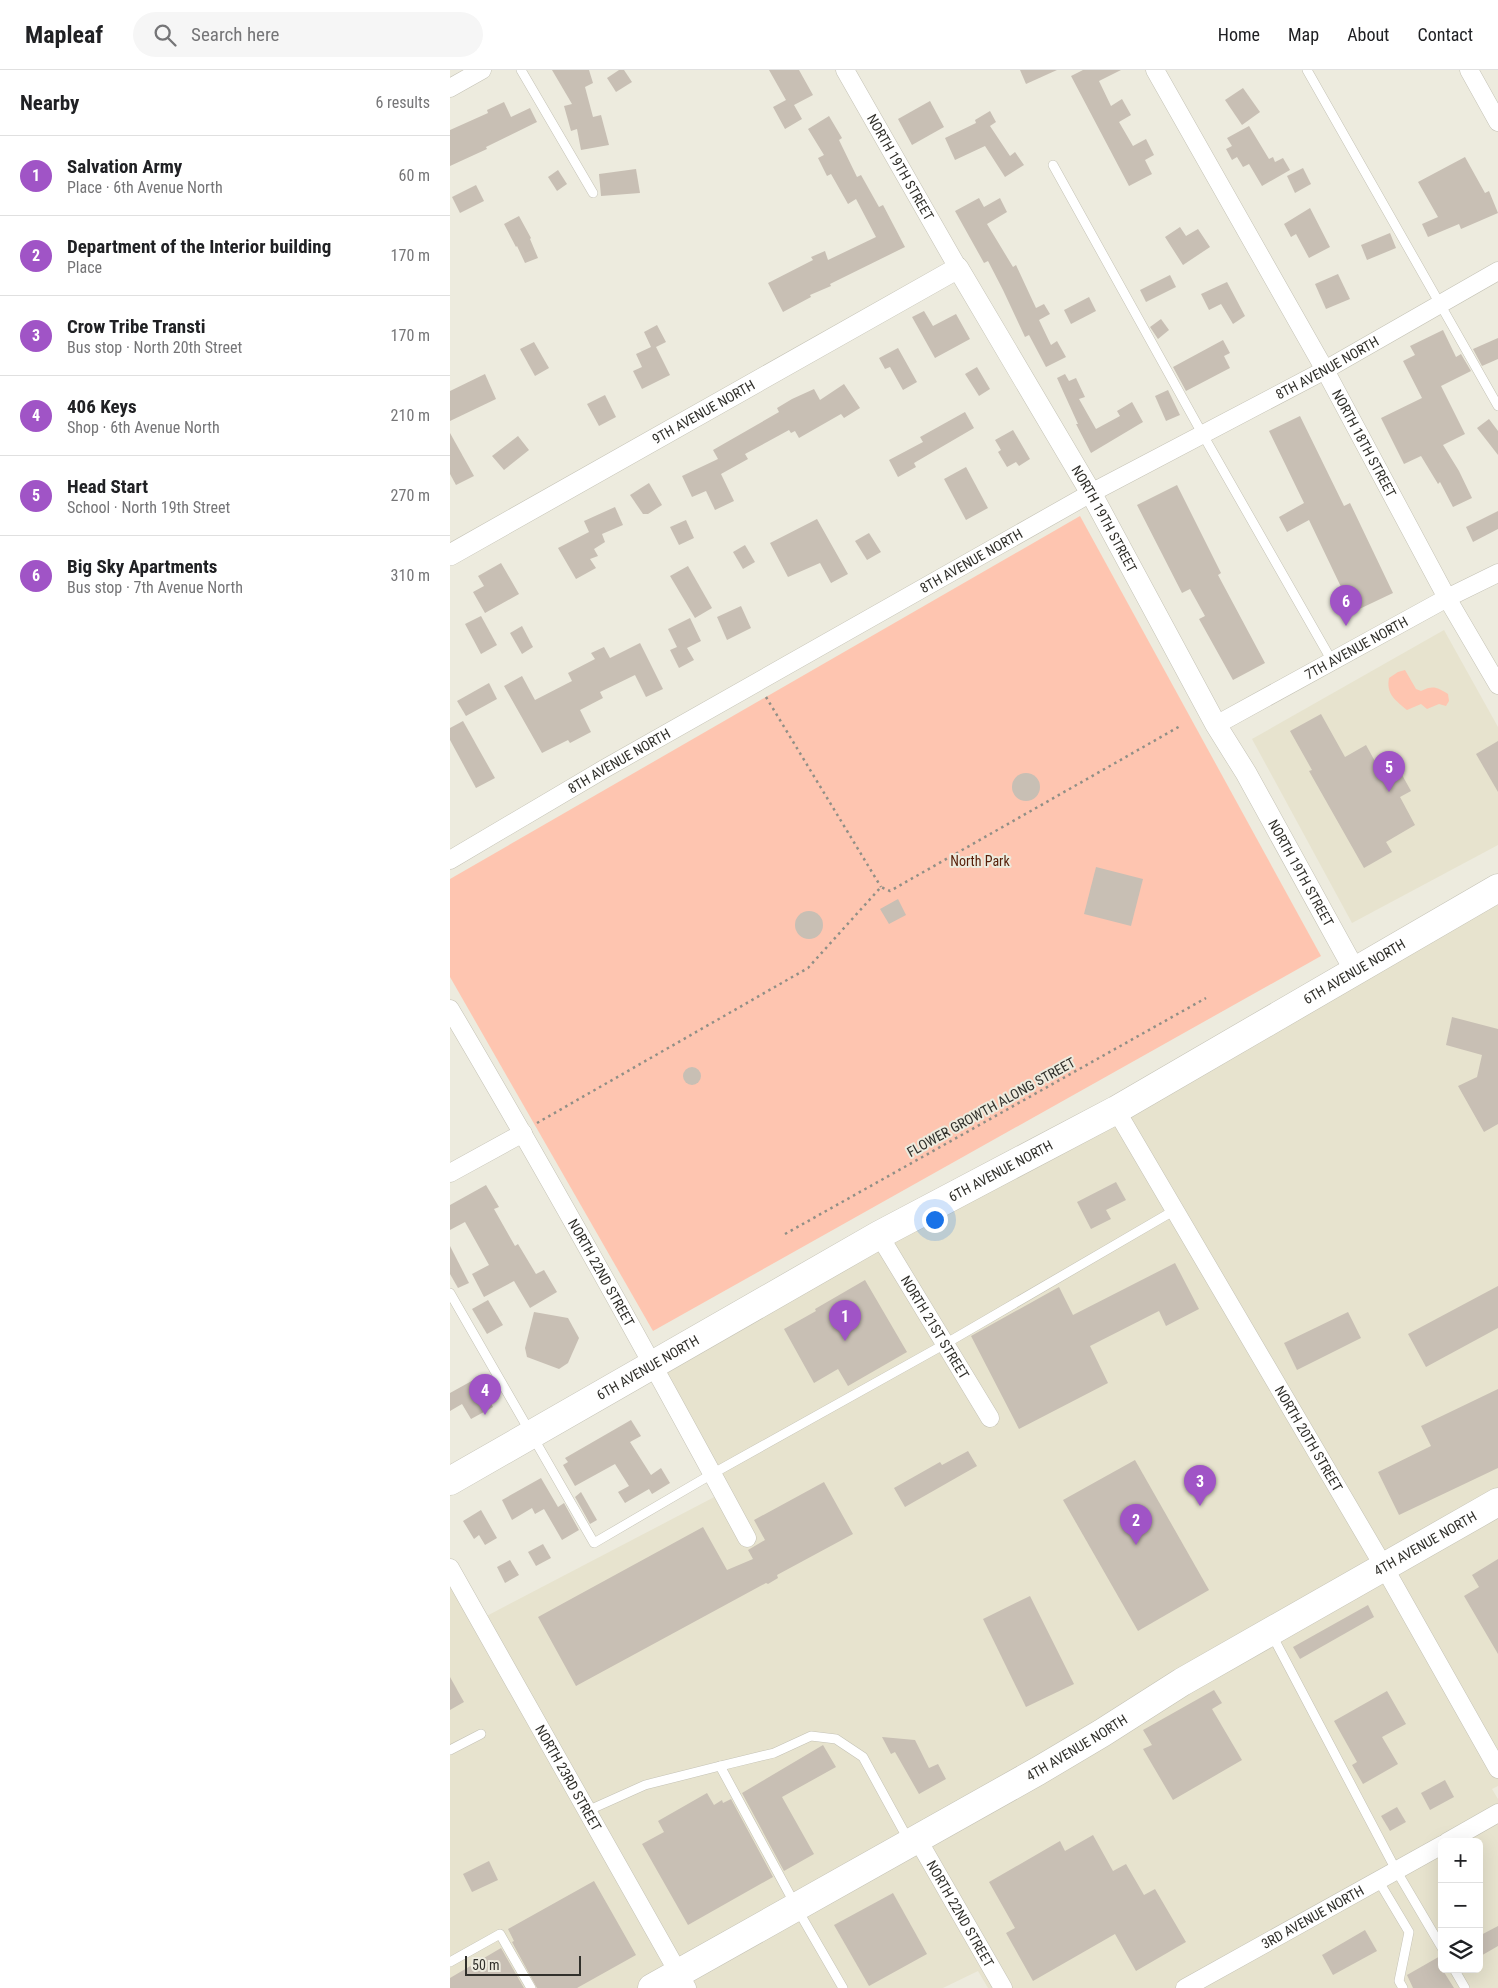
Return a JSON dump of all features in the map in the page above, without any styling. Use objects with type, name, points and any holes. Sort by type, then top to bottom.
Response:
[{"type":"main road","name":"6TH AVENUE NORTH","points":[[450,1481],[879,1235],[1116,1110],[1498,888]]},
{"type":"main road","name":"4TH AVENUE NORTH","points":[[652,1988],[683,1981],[797,1907],[915,1842],[1094,1738],[1182,1682],[1497,1504]]},
{"type":"street","points":[[450,88],[482,70]]},
{"type":"street","name":"NORTH 19TH STREET","points":[[845,70],[958,268],[1091,494],[1216,725],[1246,773],[1355,971]]},
{"type":"street","name":"NORTH 18TH STREET","points":[[1155,70],[1325,370],[1447,598],[1498,685]]},
{"type":"street","points":[[1469,70],[1498,122]]},
{"type":"street","name":"9TH AVENUE NORTH","points":[[450,556],[958,268]]},
{"type":"street","name":"8TH AVENUE NORTH","points":[[450,860],[604,769],[1091,494],[1325,370],[1498,271]]},
{"type":"street","name":"7TH AVENUE NORTH","points":[[1216,725],[1447,598],[1498,573]]},
{"type":"street","name":"NORTH 22ND STREET","points":[[450,1009],[530,1128],[746,1538]]},
{"type":"street","name":"NORTH 20TH STREET","points":[[1116,1110],[1384,1567],[1498,1769]]},
{"type":"street","points":[[450,1174],[530,1128]]},
{"type":"street","name":"NORTH 21ST STREET","points":[[879,1235],[990,1418]]},
{"type":"street","name":"NORTH 23RD STREET","points":[[452,1575],[683,1981]]},
{"type":"street","points":[[1454,1838],[1498,1813]]},
{"type":"street","name":"NORTH 22ND STREET","points":[[915,1842],[1003,1988]]},
{"type":"street","name":"3RD AVENUE NORTH","points":[[1184,1988],[1438,1847]]},
{"type":"lane","points":[[521,70],[593,193]]},
{"type":"lane","points":[[1307,70],[1498,406]]},
{"type":"lane","points":[[1053,165],[1332,661]]},
{"type":"lane","points":[[450,1293],[594,1543],[712,1474],[945,1344],[1175,1210]]},
{"type":"lane","points":[[1270,1633],[1396,1870],[1438,1941]]},
{"type":"lane","points":[[450,1750],[480,1734]]},
{"type":"lane","points":[[587,1811],[645,1785],[774,1753],[811,1736],[836,1739],[863,1757],[915,1842]]},
{"type":"lane","points":[[720,1766],[797,1907],[844,1988]]},
{"type":"lane","points":[[1378,1880],[1409,1932],[1399,1981],[1403,1988]]},
{"type":"lane","points":[[450,1962],[500,1934],[531,1988]]},
{"type":"lane","points":[[1456,1973],[1465,1988]]},
{"type":"path","points":[[766,697],[881,887],[890,891],[1182,725]]},
{"type":"path","points":[[530,1128],[808,968],[881,887]]},
{"type":"path","name":"FLOWER GROWTH ALONG STREET","points":[[785,1234],[1206,998]]},
{"type":"shaded area","points":[[1444,630],[1498,727],[1498,845],[1352,923],[1252,739]]},
{"type":"shaded area","points":[[1498,904],[1498,1786],[1492,1789],[1498,1799],[1498,1988],[988,1988],[978,1971],[943,1988],[450,1988],[450,1568],[479,1620],[722,1493],[653,1364]]},
{"type":"green space","name":"North Park","points":[[1080,516],[1321,956],[653,1331],[450,977],[450,879]]},
{"type":"green space","points":[[1405,670],[1416,689],[1421,691],[1435,688],[1448,694],[1449,701],[1446,706],[1439,704],[1427,709],[1421,704],[1407,710],[1399,703],[1390,693],[1389,678]]},
{"type":"building","points":[[552,70],[589,70],[593,83],[585,87],[593,117],[601,115],[609,145],[581,150],[577,129],[571,131],[564,106],[572,104]]},
{"type":"building","points":[[619,70],[624,70],[632,82],[616,92],[607,78]]},
{"type":"building","points":[[769,70],[799,70],[813,95],[794,105],[802,119],[785,129],[773,107],[786,100]]},
{"type":"building","points":[[1020,70],[1057,70],[1026,84]]},
{"type":"building","points":[[1083,70],[1121,70],[1099,81],[1111,106],[1122,99],[1131,115],[1119,122],[1133,146],[1146,139],[1154,155],[1145,160],[1152,174],[1129,186],[1071,76]]},
{"type":"building","points":[[1243,88],[1260,112],[1242,125],[1225,100]]},
{"type":"building","points":[[930,101],[944,127],[912,145],[898,119]]},
{"type":"building","points":[[504,102],[511,117],[530,108],[537,122],[486,147],[487,149],[450,166],[450,130],[488,113],[487,110]]},
{"type":"building","points":[[990,111],[996,122],[990,126],[1010,156],[1015,152],[1024,165],[1005,177],[985,146],[955,160],[945,138],[976,123],[975,120]]},
{"type":"building","points":[[829,116],[842,138],[839,140],[857,177],[861,175],[879,207],[883,205],[905,247],[830,284],[831,286],[810,295],[811,297],[783,312],[768,283],[813,260],[811,257],[825,251],[828,260],[876,237],[856,199],[848,204],[831,174],[827,176],[818,158],[824,155],[808,129]]},
{"type":"building","points":[[1249,126],[1269,159],[1273,157],[1275,162],[1283,158],[1290,170],[1262,186],[1249,164],[1243,167],[1237,157],[1232,160],[1226,149],[1232,146],[1227,138]]},
{"type":"building","points":[[1465,157],[1485,193],[1489,191],[1498,213],[1461,229],[1459,224],[1428,237],[1422,224],[1438,217],[1418,182]]},
{"type":"building","points":[[1303,168],[1311,184],[1295,193],[1287,176]]},
{"type":"building","points":[[636,169],[640,193],[601,196],[599,174]]},
{"type":"building","points":[[558,170],[567,184],[557,191],[548,177]]},
{"type":"building","points":[[476,185],[484,201],[460,213],[452,197]]},
{"type":"building","points":[[979,198],[984,207],[1000,198],[1007,212],[987,224],[1013,267],[1016,265],[1036,308],[1044,304],[1050,314],[1039,320],[1051,345],[1057,341],[1066,357],[1046,367],[1029,335],[1025,337],[988,261],[984,263],[955,211]]},
{"type":"building","points":[[1310,208],[1330,247],[1309,258],[1296,234],[1291,237],[1284,224]]},
{"type":"building","points":[[519,216],[531,238],[538,258],[525,263],[504,224]]},
{"type":"building","points":[[1180,227],[1186,236],[1198,229],[1210,247],[1183,265],[1165,237]]},
{"type":"building","points":[[1390,233],[1396,248],[1367,260],[1361,245]]},
{"type":"building","points":[[1338,274],[1350,299],[1326,309],[1315,284]]},
{"type":"building","points":[[1170,275],[1176,287],[1146,302],[1140,290]]},
{"type":"building","points":[[1227,282],[1245,316],[1233,324],[1221,304],[1209,310],[1201,294]]},
{"type":"building","points":[[1089,297],[1096,311],[1071,324],[1064,310]]},
{"type":"building","points":[[924,311],[933,326],[956,314],[970,339],[935,358],[912,317]]},
{"type":"building","points":[[1161,319],[1169,330],[1158,339],[1150,327]]},
{"type":"building","points":[[657,325],[666,342],[656,347],[670,375],[642,389],[633,371],[642,367],[636,354],[651,347],[644,332]]},
{"type":"building","points":[[1443,330],[1456,357],[1461,354],[1471,371],[1441,386],[1465,434],[1443,445],[1459,471],[1472,498],[1453,507],[1440,482],[1438,484],[1421,456],[1404,464],[1381,418],[1422,398],[1403,361],[1415,355],[1410,346]]},
{"type":"building","points":[[1498,338],[1498,359],[1482,366],[1473,349]]},
{"type":"building","points":[[1223,340],[1230,353],[1224,356],[1230,368],[1186,391],[1173,367]]},
{"type":"building","points":[[534,342],[549,368],[535,376],[520,349]]},
{"type":"building","points":[[898,348],[917,382],[903,390],[890,367],[885,369],[879,358]]},
{"type":"building","points":[[977,367],[990,389],[979,396],[965,374]]},
{"type":"building","points":[[485,374],[496,399],[450,421],[450,391]]},
{"type":"building","points":[[1065,374],[1069,381],[1076,378],[1085,397],[1079,399],[1096,429],[1120,416],[1117,411],[1132,402],[1143,422],[1091,453],[1076,424],[1078,424],[1057,378]]},
{"type":"building","points":[[844,384],[860,408],[844,418],[841,414],[799,438],[795,431],[791,433],[789,430],[745,454],[748,459],[721,474],[734,501],[715,510],[706,491],[692,497],[682,476],[718,459],[713,450],[779,412],[777,408],[792,399],[814,389],[820,400]]},
{"type":"building","points":[[1168,390],[1180,415],[1166,421],[1155,396]]},
{"type":"building","points":[[605,395],[616,417],[599,426],[587,404]]},
{"type":"building","points":[[965,412],[974,428],[914,463],[916,467],[898,477],[889,460],[923,442],[920,437]]},
{"type":"building","points":[[1300,416],[1344,506],[1350,503],[1393,593],[1353,612],[1309,520],[1287,532],[1279,517],[1304,503],[1269,431]]},
{"type":"building","points":[[1489,419],[1498,431],[1498,455],[1477,428]]},
{"type":"building","points":[[1013,430],[1030,459],[1019,466],[1016,462],[1007,467],[998,452],[1001,450],[995,440]]},
{"type":"building","points":[[450,433],[474,476],[456,485],[450,474]]},
{"type":"building","points":[[518,436],[529,450],[504,470],[492,456]]},
{"type":"building","points":[[966,467],[988,508],[966,520],[944,479]]},
{"type":"building","points":[[649,483],[662,505],[648,514],[643,514],[630,495]]},
{"type":"building","points":[[1177,485],[1221,573],[1218,575],[1265,663],[1233,680],[1199,619],[1205,616],[1190,589],[1182,593],[1137,505]]},
{"type":"building","points":[[615,507],[623,525],[602,534],[605,542],[594,549],[598,556],[590,559],[596,568],[576,579],[558,548],[589,532],[584,521]]},
{"type":"building","points":[[1498,511],[1498,529],[1473,542],[1466,527]]},
{"type":"building","points":[[817,519],[848,574],[831,583],[820,563],[788,577],[770,543]]},
{"type":"building","points":[[686,520],[694,538],[679,545],[670,527]]},
{"type":"building","points":[[869,533],[881,552],[867,560],[855,541]]},
{"type":"building","points":[[745,545],[755,562],[743,569],[733,552]]},
{"type":"building","points":[[501,563],[519,594],[485,613],[473,592],[484,586],[478,576]]},
{"type":"building","points":[[688,566],[712,608],[695,618],[670,576]]},
{"type":"building","points":[[741,606],[751,628],[727,640],[717,617]]},
{"type":"building","points":[[481,616],[497,645],[481,654],[465,624]]},
{"type":"building","points":[[690,618],[701,641],[687,648],[694,660],[679,668],[670,650],[677,647],[668,629]]},
{"type":"building","points":[[522,626],[533,647],[522,654],[510,633]]},
{"type":"building","points":[[640,643],[663,689],[646,697],[635,675],[600,692],[603,698],[580,710],[591,732],[570,743],[568,740],[542,753],[504,686],[522,676],[535,700],[572,681],[568,673],[595,659],[591,653],[604,647],[610,658]]},
{"type":"building","points":[[489,683],[497,699],[466,716],[457,701]]},
{"type":"building","points":[[1321,714],[1345,757],[1366,745],[1381,772],[1396,764],[1411,791],[1400,797],[1415,825],[1386,842],[1392,852],[1364,868],[1309,771],[1312,770],[1290,731]]},
{"type":"building","points":[[463,721],[495,778],[476,788],[450,740],[450,728]]},
{"type":"building","points":[[1498,741],[1498,792],[1476,754]]},
{"type":"building","points":[[1026,773],[1036,777],[1040,787],[1036,797],[1026,801],[1016,797],[1012,787],[1016,777]]},
{"type":"building","points":[[1096,867],[1143,879],[1131,926],[1084,914]]},
{"type":"building","points":[[898,899],[906,915],[889,924],[880,909]]},
{"type":"building","points":[[809,911],[819,915],[823,925],[819,935],[809,939],[799,935],[795,925],[799,915]]},
{"type":"building","points":[[1452,1017],[1498,1029],[1498,1124],[1484,1132],[1458,1086],[1477,1077],[1482,1055],[1446,1045]]},
{"type":"building","points":[[692,1067],[698,1070],[701,1076],[698,1082],[692,1085],[686,1082],[683,1076],[686,1070]]},
{"type":"building","points":[[1116,1182],[1126,1200],[1106,1210],[1111,1219],[1091,1229],[1077,1202]]},
{"type":"building","points":[[486,1185],[499,1207],[494,1209],[515,1246],[518,1244],[536,1274],[544,1270],[557,1292],[530,1308],[514,1281],[484,1297],[472,1274],[489,1265],[465,1222],[450,1230],[450,1205]]},
{"type":"building","points":[[450,1246],[469,1283],[458,1288],[450,1274]]},
{"type":"building","points":[[1175,1263],[1199,1309],[1166,1326],[1159,1311],[1090,1346],[1108,1383],[1019,1429],[971,1336],[1059,1287],[1073,1315]]},
{"type":"building","points":[[865,1280],[907,1352],[848,1386],[838,1369],[814,1383],[784,1329]]},
{"type":"building","points":[[1498,1286],[1498,1328],[1426,1367],[1408,1334]]},
{"type":"building","points":[[488,1300],[503,1325],[487,1334],[472,1309]]},
{"type":"building","points":[[534,1312],[568,1318],[579,1338],[568,1363],[559,1369],[527,1357],[525,1348]]},
{"type":"building","points":[[1348,1312],[1361,1338],[1297,1370],[1284,1343]]},
{"type":"building","points":[[477,1378],[493,1407],[471,1419],[462,1404],[450,1411],[450,1393]]},
{"type":"building","points":[[1498,1389],[1498,1468],[1399,1515],[1378,1472],[1431,1446],[1421,1426]]},
{"type":"building","points":[[631,1420],[641,1436],[630,1442],[651,1475],[661,1468],[670,1483],[652,1494],[649,1489],[625,1503],[618,1492],[629,1486],[615,1464],[575,1486],[563,1465],[568,1462],[565,1458]]},
{"type":"building","points":[[968,1451],[977,1466],[905,1507],[894,1488],[940,1462],[942,1465]]},
{"type":"building","points":[[1135,1460],[1209,1590],[1138,1631],[1063,1500]]},
{"type":"building","points":[[541,1478],[558,1507],[564,1503],[579,1530],[562,1540],[544,1509],[535,1514],[532,1508],[512,1520],[502,1500]]},
{"type":"building","points":[[824,1482],[853,1534],[777,1575],[778,1578],[768,1584],[766,1583],[576,1686],[538,1617],[703,1527],[727,1570],[753,1559],[748,1550],[765,1540],[754,1520]]},
{"type":"building","points":[[581,1492],[597,1520],[590,1524],[575,1497]]},
{"type":"building","points":[[481,1510],[497,1538],[485,1545],[479,1535],[474,1539],[463,1521]]},
{"type":"building","points":[[543,1544],[551,1558],[536,1566],[528,1552]]},
{"type":"building","points":[[1498,1559],[1498,1654],[1464,1596],[1479,1587],[1472,1575]]},
{"type":"building","points":[[510,1560],[519,1575],[505,1583],[497,1567]]},
{"type":"building","points":[[1030,1596],[1074,1684],[1026,1707],[983,1619]]},
{"type":"building","points":[[1368,1605],[1374,1617],[1300,1659],[1293,1647]]},
{"type":"building","points":[[450,1677],[464,1702],[450,1710]]},
{"type":"building","points":[[1214,1690],[1222,1703],[1212,1709],[1242,1760],[1173,1800],[1143,1749],[1152,1745],[1143,1730]]},
{"type":"building","points":[[1387,1691],[1406,1724],[1382,1737],[1398,1764],[1363,1784],[1352,1765],[1357,1762],[1334,1721]]},
{"type":"building","points":[[882,1737],[915,1740],[929,1768],[938,1764],[946,1779],[919,1794],[895,1752],[891,1754]]},
{"type":"building","points":[[823,1745],[836,1767],[782,1797],[814,1854],[784,1871],[742,1793]]},
{"type":"building","points":[[1445,1780],[1454,1797],[1430,1810],[1421,1793]]},
{"type":"building","points":[[707,1793],[714,1805],[722,1800],[723,1803],[731,1799],[773,1877],[688,1925],[642,1844],[664,1832],[658,1821]]},
{"type":"building","points":[[1397,1807],[1406,1822],[1390,1831],[1381,1816]]},
{"type":"building","points":[[1093,1835],[1113,1871],[1126,1864],[1144,1895],[1155,1889],[1186,1942],[1136,1971],[1115,1934],[1033,1981],[1006,1933],[1015,1928],[989,1882],[1060,1841],[1065,1851]]},
{"type":"building","points":[[489,1861],[498,1880],[472,1892],[463,1874]]},
{"type":"building","points":[[594,1881],[636,1955],[577,1988],[537,1988],[512,1942],[514,1941],[508,1929]]},
{"type":"building","points":[[893,1893],[927,1954],[869,1986],[834,1925]]},
{"type":"building","points":[[1498,1926],[1498,1946],[1483,1955],[1483,1934]]},
{"type":"building","points":[[1365,1930],[1377,1951],[1333,1975],[1322,1955]]},
{"type":"building","points":[[501,1948],[524,1988],[450,1988],[450,1978]]},
{"type":"building","points":[[1438,1957],[1438,1973],[1445,1973],[1454,1988],[1413,1988],[1407,1975]]},
{"type":"place","name":"Big Sky Apartments","points":[[1346,626]]},
{"type":"place","name":"Head Start","points":[[1389,792]]},
{"type":"place","name":"Salvation Army","points":[[845,1341]]},
{"type":"place","name":"406 Keys","points":[[485,1415]]},
{"type":"place","name":"Crow Tribe Transti","points":[[1200,1506]]},
{"type":"place","name":"Department of the Interior building","points":[[1136,1545]]}]
